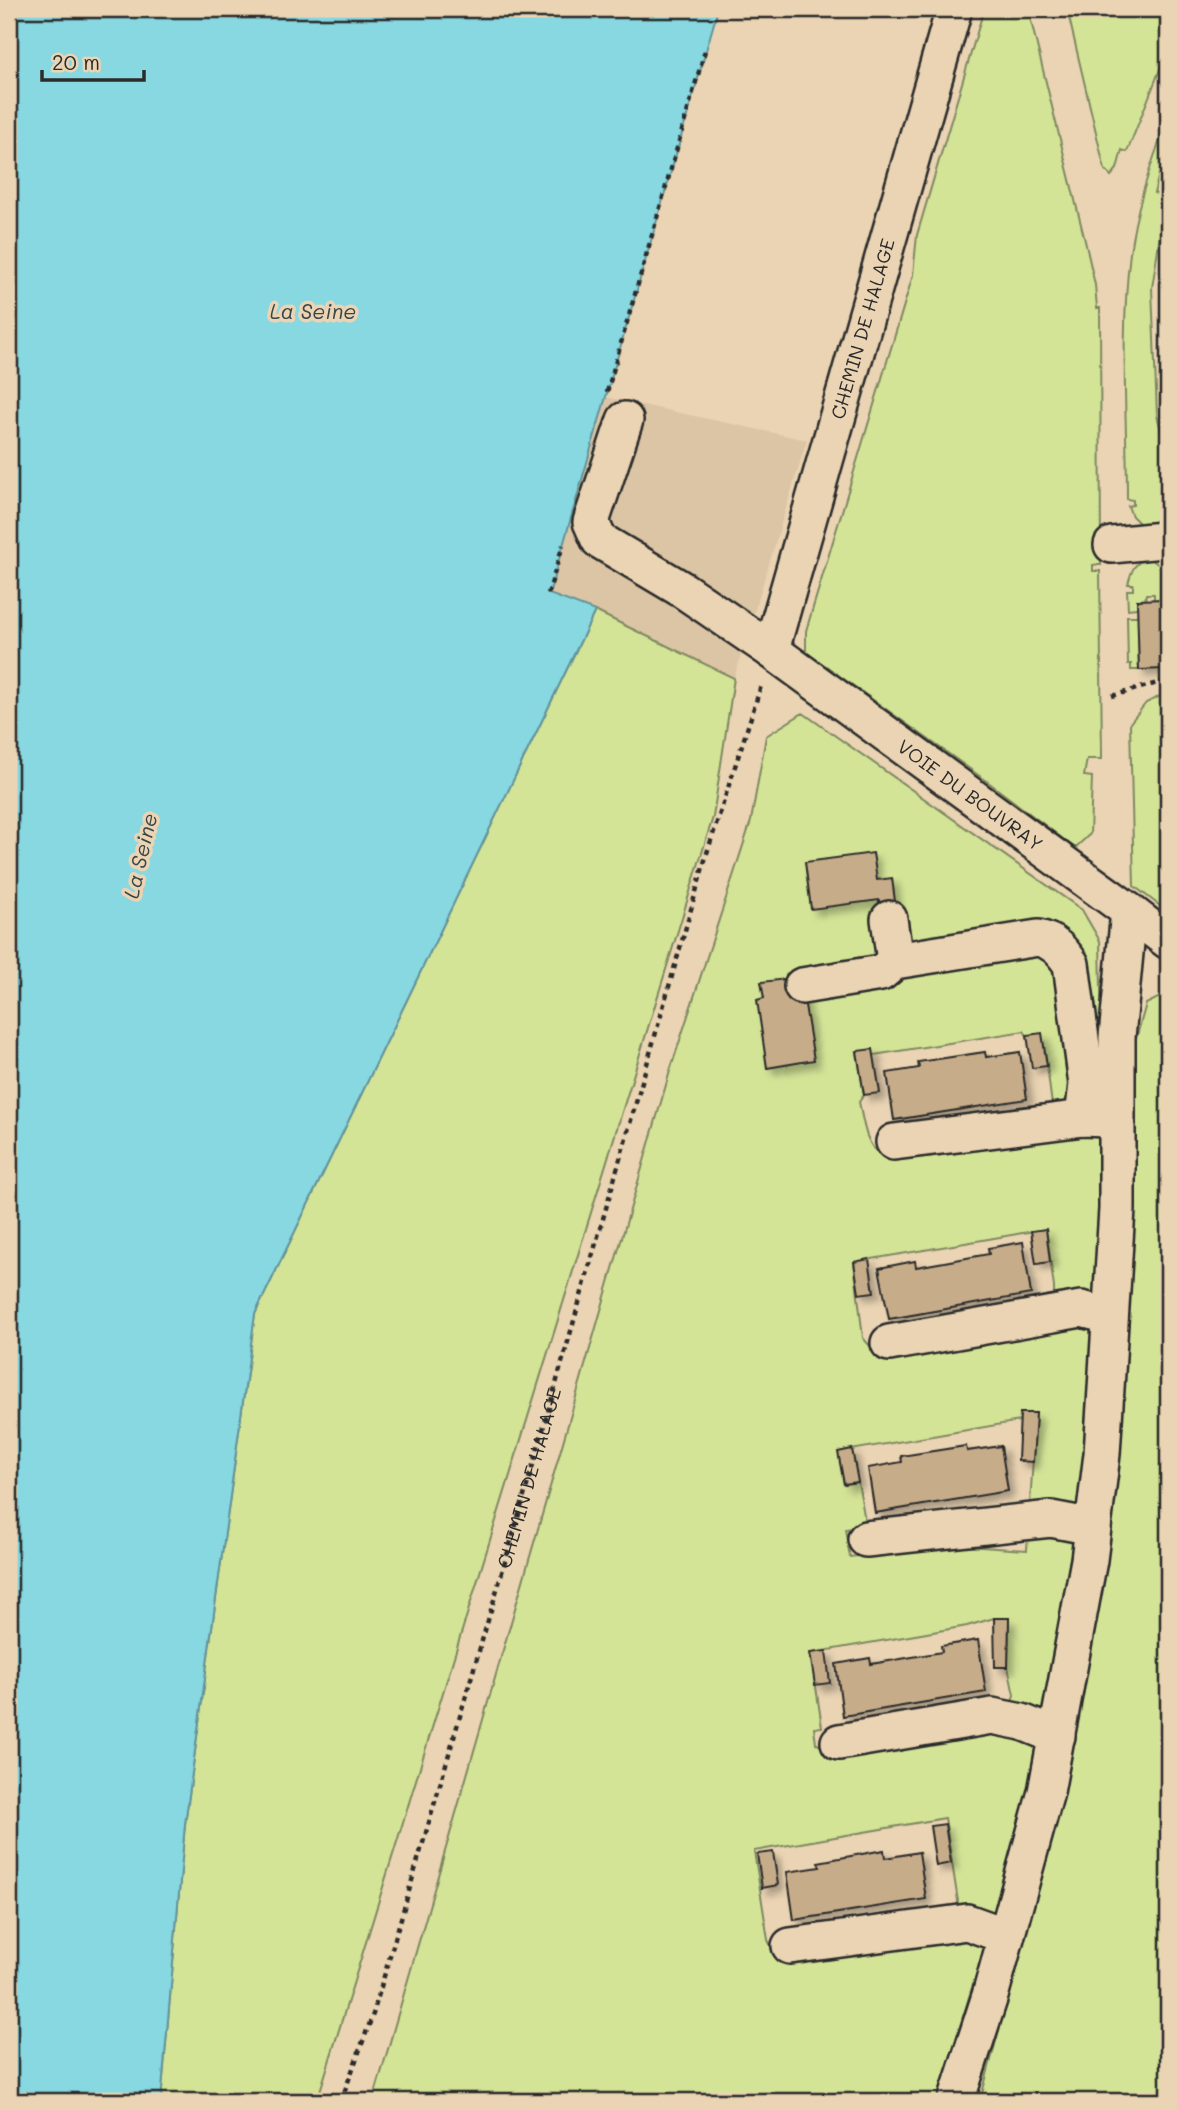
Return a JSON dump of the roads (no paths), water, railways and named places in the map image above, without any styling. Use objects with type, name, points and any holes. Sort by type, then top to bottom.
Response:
[{"type":"street","name":"CHEMIN DE HALAGE","points":[[771,650],[954,9]]},
{"type":"street","name":"VOIE DU BOUVRAY","points":[[615,409],[591,522],[599,540],[683,590],[771,650],[1168,942]]},
{"type":"street","points":[[1112,545],[1166,545]]},
{"type":"street","points":[[956,2101],[1046,1792],[1089,1560],[1102,1454],[1117,1209],[1117,1037],[1129,911]]},
{"type":"street","points":[[889,919],[895,961]]},
{"type":"street","points":[[802,986],[881,973],[895,961],[1038,938],[1048,940],[1061,950],[1071,964],[1087,1084],[1083,1118]]},
{"type":"street","points":[[894,1142],[1083,1118],[1117,1119]]},
{"type":"street","points":[[889,1343],[1081,1309],[1110,1316]]},
{"type":"street","points":[[866,1539],[1051,1518],[1093,1527]]},
{"type":"street","points":[[839,1742],[992,1716],[1022,1722],[1057,1736]]},
{"type":"street","points":[[790,1946],[967,1922],[1006,1936]]},
{"type":"water","name":"La Seine","points":[[9,9],[718,9],[549,594],[595,611],[255,1314],[185,1824],[161,2101],[9,2101]]}]
